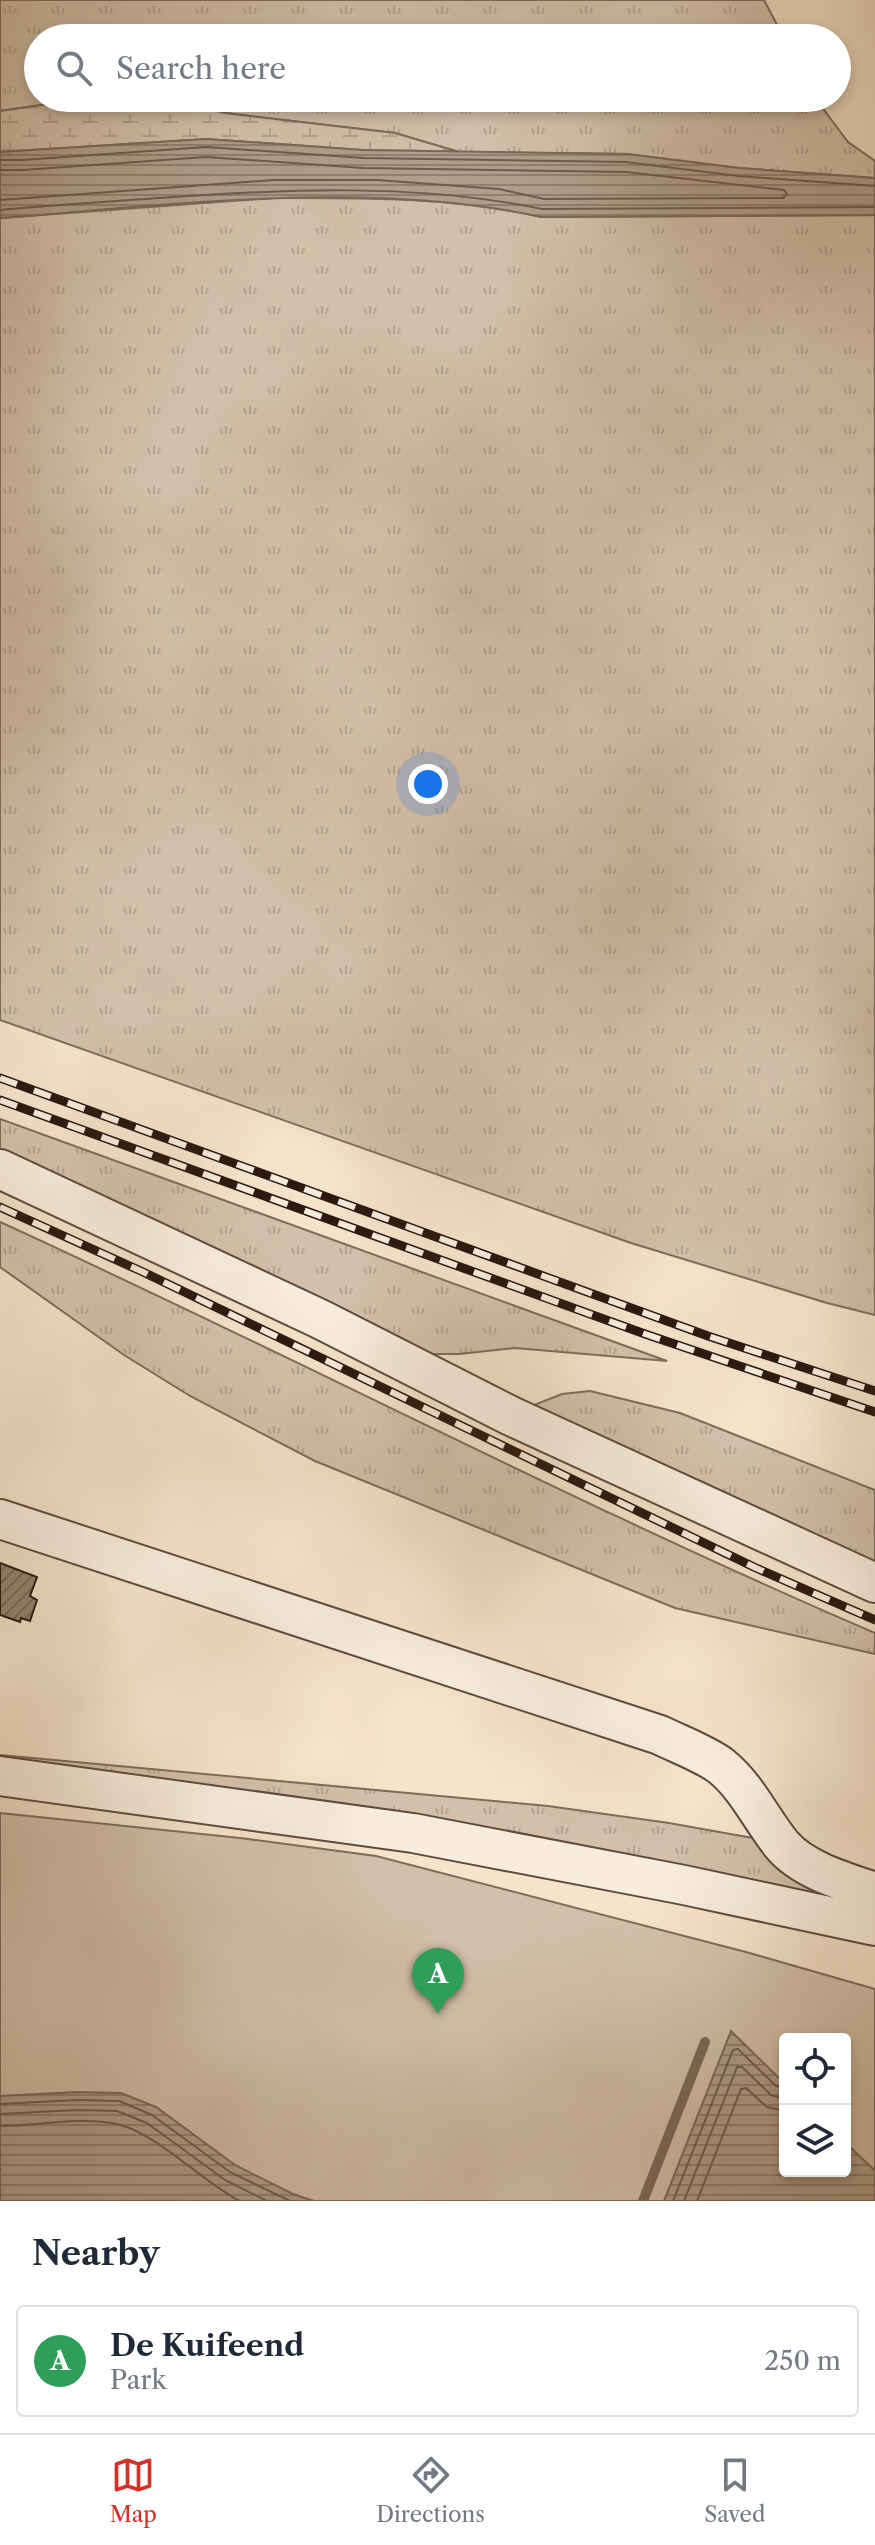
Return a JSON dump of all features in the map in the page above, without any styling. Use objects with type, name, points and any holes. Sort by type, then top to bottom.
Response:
[{"type":"street","points":[[0,1169],[320,1319],[511,1416],[875,1583]]},
{"type":"street","points":[[0,1519],[660,1735],[720,1766],[754,1804],[782,1846],[805,1863],[875,1892]]},
{"type":"street","points":[[0,1776],[413,1833],[684,1885],[875,1926]]},
{"type":"green space","points":[[0,0],[764,0],[777,24],[24,24],[24,108],[0,111]]},
{"type":"green space","points":[[24,108],[24,112],[221,112],[395,133],[459,152],[363,150],[206,139],[0,152],[0,111]]},
{"type":"green space","points":[[221,112],[826,112],[848,142],[875,161],[875,178],[739,168],[627,154],[459,152],[395,133]]},
{"type":"green space","points":[[274,198],[442,202],[541,217],[875,215],[875,1315],[631,1243],[0,1020],[0,218]]},
{"type":"green space","points":[[0,1119],[667,1361],[515,1348],[425,1354],[0,1161]]},
{"type":"green space","points":[[0,1222],[655,1534],[875,1633],[875,1654],[675,1608],[315,1461],[190,1396],[124,1355],[0,1267]]},
{"type":"green space","points":[[590,1391],[680,1413],[875,1490],[875,1574],[524,1409],[562,1394]]},
{"type":"green space","points":[[0,1755],[548,1806],[764,1840],[875,1916],[0,1766]]},
{"type":"green space","points":[[0,1813],[240,1838],[376,1856],[746,1952],[875,1989],[875,2201],[0,2201]]},
{"type":"water","points":[[206,139],[363,150],[627,154],[739,168],[875,178],[875,215],[541,217],[409,199],[341,197],[203,202],[0,218],[0,152]]},
{"type":"water","points":[[731,2031],[779,2078],[779,2177],[851,2177],[851,2148],[875,2171],[875,2201],[664,2201]]},
{"type":"water","points":[[121,2093],[156,2107],[235,2165],[314,2201],[0,2201],[0,2096]]},
{"type":"building","points":[[0,1563],[37,1577],[30,1596],[37,1600],[30,1621],[21,1618],[20,1622],[0,1615]]},
{"type":"waterway","points":[[643,2201],[705,2042]]},
{"type":"railway","points":[[0,1078],[708,1336],[875,1391]]},
{"type":"railway","points":[[0,1100],[645,1334],[875,1412]]},
{"type":"railway","points":[[0,1207],[143,1272],[756,1568],[875,1620]]},
{"type":"place","name":"De Kuifeend","points":[[438,2014]]}]
